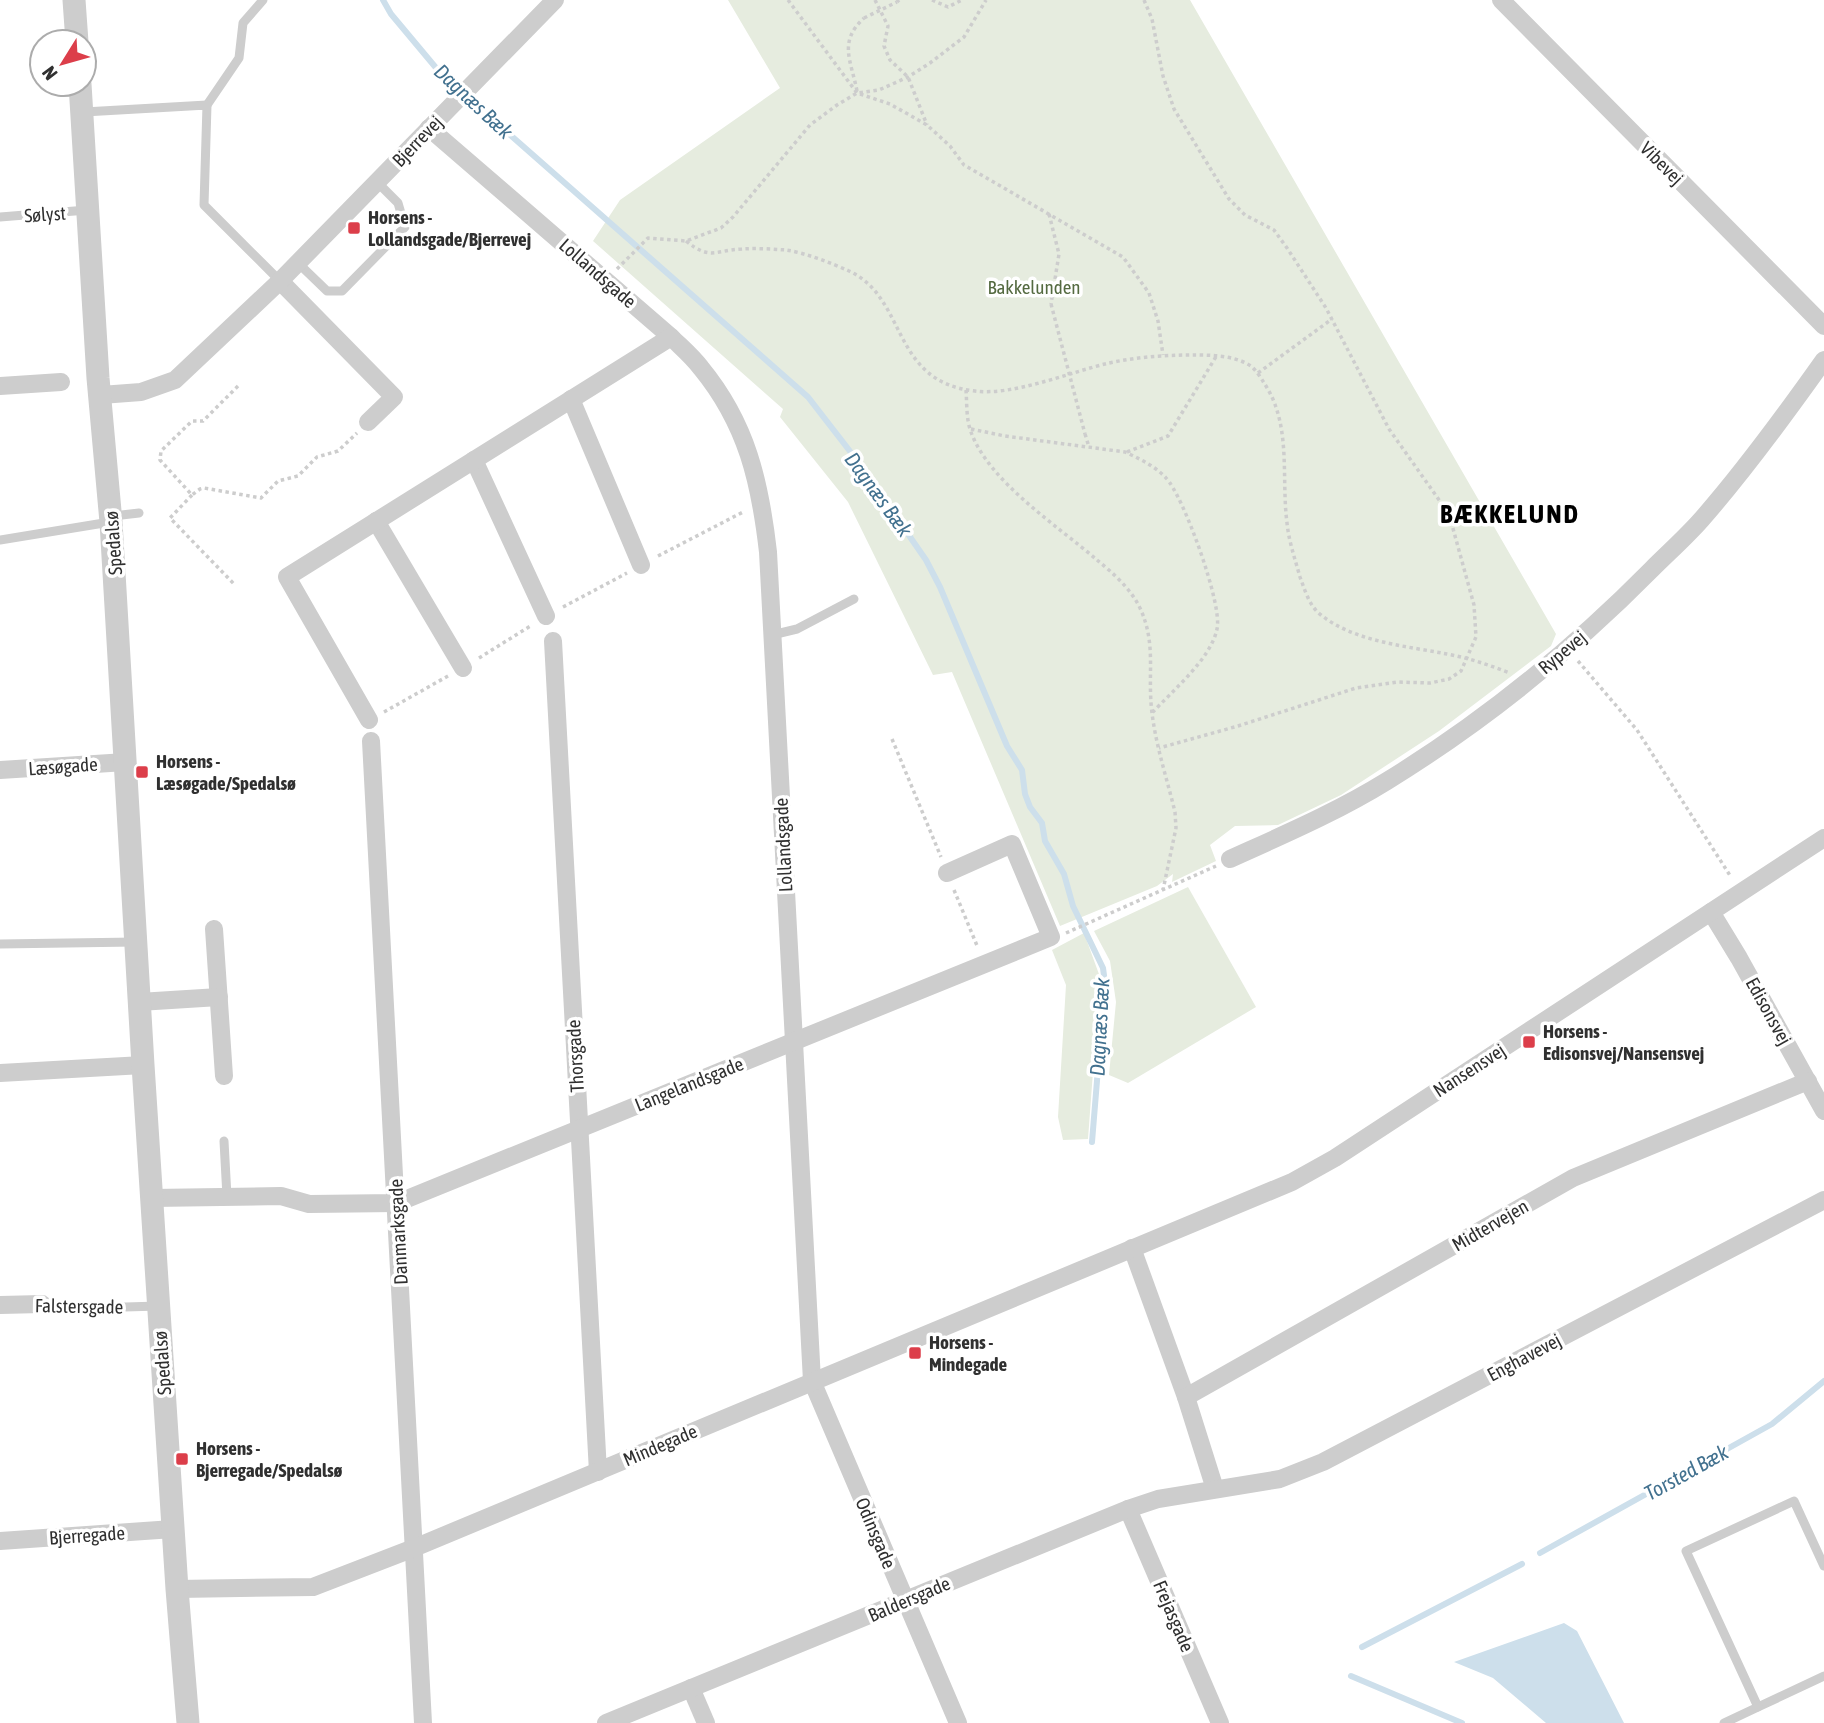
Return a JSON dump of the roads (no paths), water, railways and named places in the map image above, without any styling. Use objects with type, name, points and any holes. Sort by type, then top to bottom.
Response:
[{"type":"street","points":[[74,0],[76,28]]},
{"type":"street","name":"Bjerrevej","points":[[101,395],[141,392],[175,380],[280,281],[555,0]]},
{"type":"street","name":"Vibevej","points":[[1501,0],[1824,326]]},
{"type":"street","name":"Spedalsø","points":[[81,98],[98,378],[111,519],[139,1003],[188,1723]]},
{"type":"street","name":"Lollandsgade","points":[[433,124],[671,337],[701,368],[728,408],[747,446],[762,502],[768,552],[813,1381]]},
{"type":"street","points":[[280,281],[394,397],[368,422]]},
{"type":"street","points":[[369,720],[287,577],[671,337]]},
{"type":"street","name":"Rypevej","points":[[1230,859],[1310,823],[1386,782],[1472,724],[1568,649],[1612,610],[1700,521],[1793,405],[1824,360]]},
{"type":"street","points":[[0,386],[61,382]]},
{"type":"street","points":[[571,399],[641,565]]},
{"type":"street","points":[[474,460],[546,616]]},
{"type":"street","points":[[376,521],[463,668]]},
{"type":"street","name":"Thorsgade","points":[[553,641],[598,1472]]},
{"type":"street","name":"Danmarksgade","points":[[371,741],[423,1723]]},
{"type":"street","name":"Læsøgade","points":[[0,770],[127,762]]},
{"type":"street","name":"Nansensvej","points":[[1132,1248],[1293,1182],[1335,1158],[1824,838]]},
{"type":"street","name":"Langelandsgade","points":[[152,1198],[281,1196],[309,1204],[397,1203],[1051,937],[1012,844],[947,873]]},
{"type":"street","name":"Edisonsvej","points":[[1711,912],[1824,1111]]},
{"type":"street","points":[[214,929],[224,1076]]},
{"type":"street","points":[[139,1003],[219,997]]},
{"type":"street","points":[[0,1073],[143,1065]]},
{"type":"street","name":"Midtervejen","points":[[1186,1397],[1573,1178],[1808,1081]]},
{"type":"street","name":"Enghavevej","points":[[1215,1489],[1280,1479],[1323,1462],[1824,1200]]},
{"type":"street","points":[[1132,1248],[1186,1397],[1215,1489]]},
{"type":"street","name":"Mindegade","points":[[177,1589],[313,1587],[598,1472],[1132,1248]]},
{"type":"street","name":"Falstersgade","points":[[0,1305],[42,1304]]},
{"type":"street","name":"Odinsgade","points":[[813,1381],[958,1723]]},
{"type":"street","name":"Baldersgade","points":[[606,1723],[1128,1509],[1158,1499],[1215,1489]]},
{"type":"street","name":"Frejasgade","points":[[1128,1509],[1220,1723]]},
{"type":"street","name":"Bjerregade","points":[[0,1541],[173,1529]]},
{"type":"street","points":[[691,1688],[706,1723]]},
{"type":"lane","points":[[263,0],[243,23],[239,58],[207,105],[204,205],[280,281]]},
{"type":"lane","points":[[82,112],[207,105]]},
{"type":"lane","points":[[298,262],[327,291],[342,291],[351,282],[405,227],[398,203],[377,182]]},
{"type":"lane","name":"Sølyst","points":[[0,217],[89,210]]},
{"type":"lane","points":[[0,540],[139,513]]},
{"type":"lane","points":[[772,635],[797,629],[854,599]]},
{"type":"lane","points":[[0,944],[136,942]]},
{"type":"lane","points":[[224,1141],[227,1197]]},
{"type":"lane","name":"Falstersgade","points":[[42,1304],[58,1309],[159,1306]]},
{"type":"lane","points":[[1758,1707],[1686,1552],[1794,1501],[1824,1566]]},
{"type":"lane","points":[[1724,1723],[1824,1676]]},
{"type":"water","points":[[1564,1623],[1577,1631],[1624,1723],[1546,1723],[1493,1678],[1454,1662]]},
{"type":"waterway","name":"Dagnæs Bæk","points":[[383,0],[391,14],[442,75],[808,397],[856,459],[926,560],[1007,746],[1022,770],[1025,794],[1030,807],[1042,823],[1045,841],[1064,874],[1073,906],[1103,968],[1105,983],[1092,1142]]},
{"type":"waterway","name":"Torsted Bæk","points":[[1540,1553],[1772,1424],[1824,1381]]},
{"type":"waterway","name":"Torsted Bæk","points":[[1362,1647],[1522,1564]]},
{"type":"waterway","name":"Dagnæs Bæk","points":[[1351,1676],[1462,1723]]},
{"type":"place","name":"Horsens - Lollandsgade/Bjerrevej","points":[[354,228]]},
{"type":"place","name":"Horsens - Læsøgade/Spedalsø","points":[[142,772]]},
{"type":"place","name":"Horsens - Edisonsvej/Nansensvej","points":[[1529,1042]]},
{"type":"place","name":"Horsens - Mindegade","points":[[915,1353]]},
{"type":"place","name":"Horsens - Bjerregade/Spedalsø","points":[[182,1459]]},
{"type":"district","name":"BÆKKELUND","points":[[1510,514]]},
{"type":"park label","name":"Bakkelunden","points":[[1034,287]]}]
